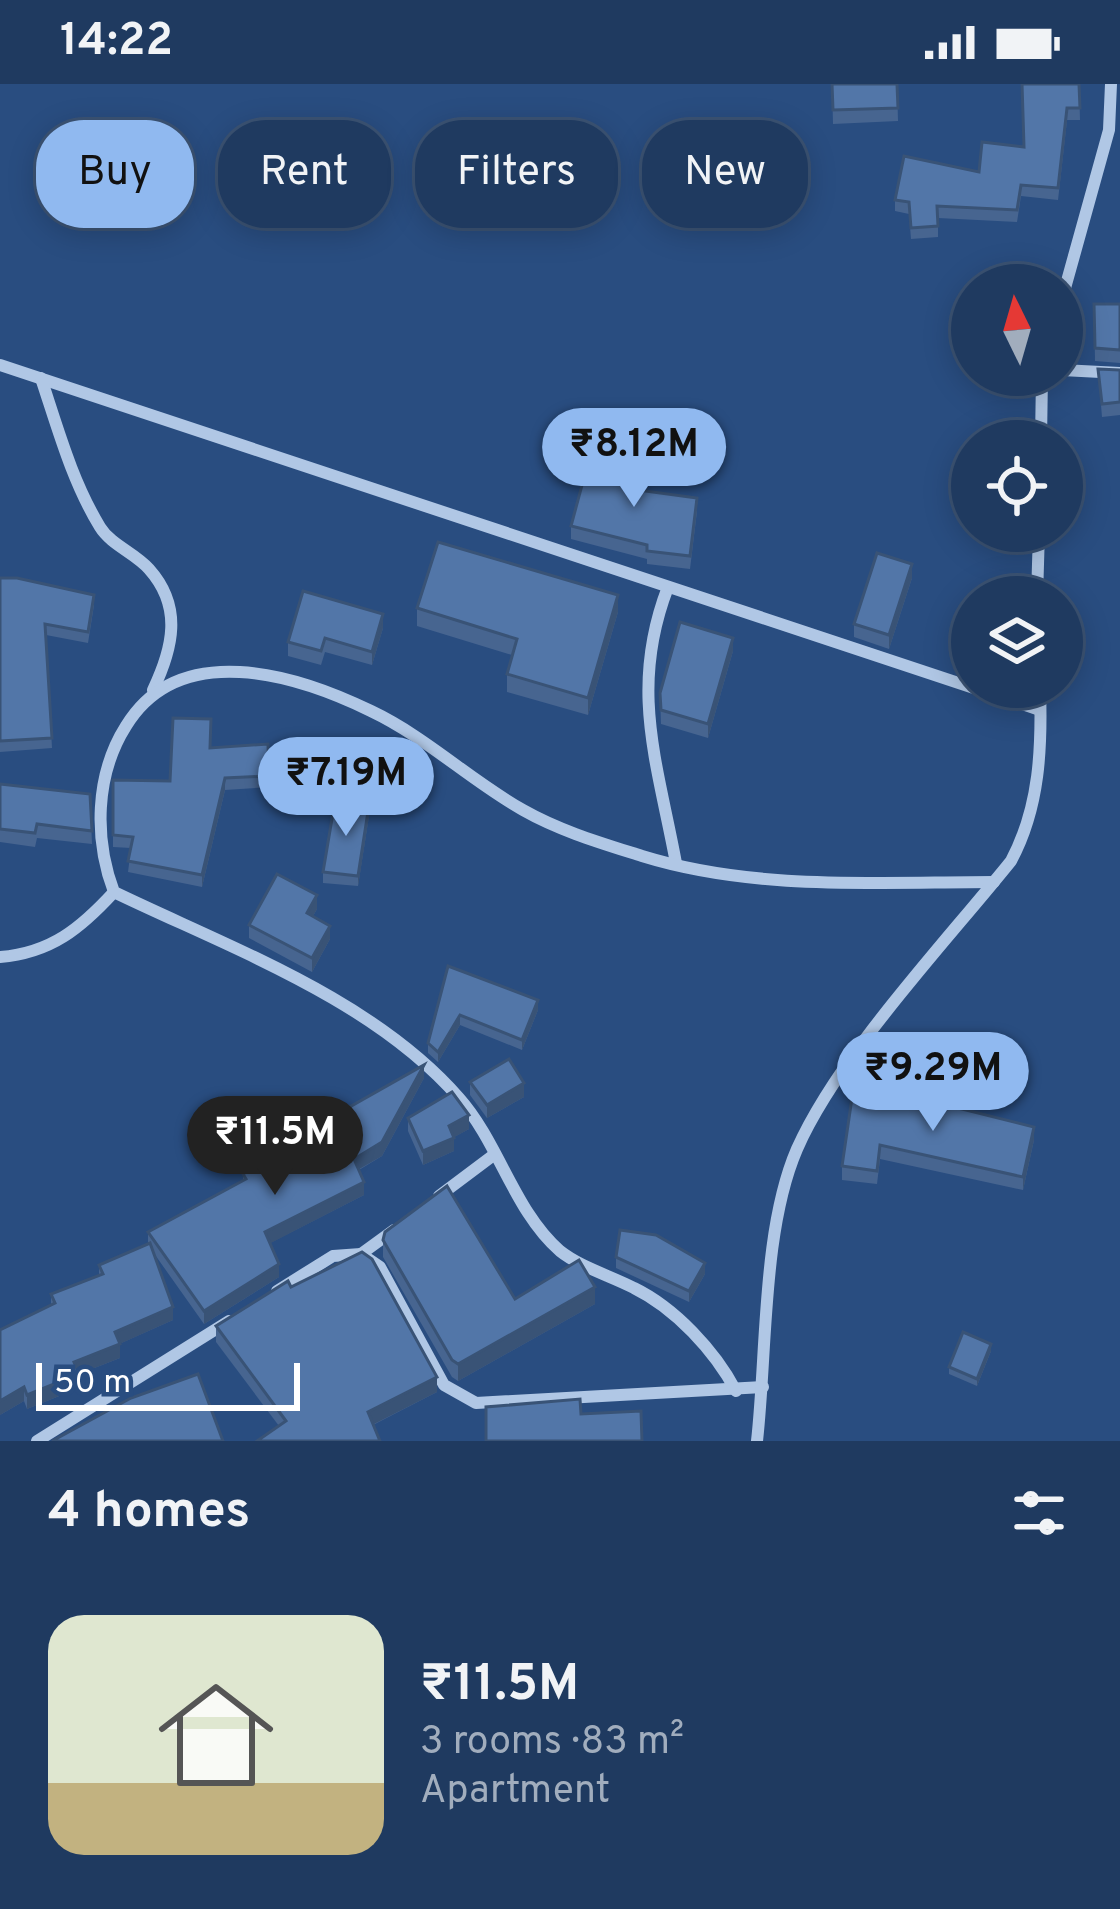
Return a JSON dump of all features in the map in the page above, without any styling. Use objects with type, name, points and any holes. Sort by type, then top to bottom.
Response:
[{"type":"street","points":[[1073,264],[1114,131],[1111,84]]},
{"type":"street","points":[[0,365],[1040,710],[1035,800],[1027,832],[994,882],[833,1085],[796,1151],[777,1225],[757,1441]]},
{"type":"street","points":[[1083,371],[1120,373]]},
{"type":"street","points":[[41,379],[79,488],[103,533],[150,569],[173,610],[169,656],[153,690],[123,730],[104,779],[102,843],[114,892]]},
{"type":"street","points":[[668,586],[650,634],[645,687],[650,747],[676,863]]},
{"type":"street","points":[[153,690],[211,672],[247,671],[301,683],[373,711],[554,827],[676,863],[841,884],[994,882]]},
{"type":"street","points":[[0,957],[50,946],[80,928],[114,892]]},
{"type":"street","points":[[114,892],[280,972],[421,1059],[463,1101],[561,1252],[641,1291],[703,1343],[736,1390]]},
{"type":"street","points":[[418,1211],[495,1154]]},
{"type":"street","points":[[254,1305],[333,1256],[361,1254],[399,1226]]},
{"type":"street","points":[[361,1254],[380,1267],[444,1384],[476,1403],[763,1387]]},
{"type":"street","points":[[37,1441],[234,1318]]},
{"type":"building","points":[[832,84],[897,84],[898,108],[833,110]]},
{"type":"building","points":[[1022,84],[1079,84],[1080,108],[1067,108],[1058,188],[1021,185],[1017,210],[937,206],[938,226],[911,228],[909,202],[895,200],[904,156],[979,172],[982,142],[1024,147]]},
{"type":"building","points":[[1094,304],[1120,304],[1120,350],[1095,348]]},
{"type":"building","points":[[1098,369],[1120,370],[1120,402],[1102,404]]},
{"type":"building","points":[[589,459],[643,472],[638,490],[697,498],[690,556],[647,551],[647,545],[571,526]]},
{"type":"building","points":[[438,542],[618,595],[588,698],[507,674],[517,639],[417,608]]},
{"type":"building","points":[[877,553],[912,564],[889,635],[854,624]]},
{"type":"building","points":[[0,578],[94,595],[88,632],[45,624],[52,738],[0,741]]},
{"type":"building","points":[[303,591],[383,614],[372,652],[325,638],[321,651],[288,642]]},
{"type":"building","points":[[680,622],[733,638],[708,724],[661,710],[660,693]]},
{"type":"building","points":[[173,718],[211,719],[210,748],[268,744],[269,776],[225,778],[202,875],[128,861],[133,837],[113,835],[113,780],[170,781]]},
{"type":"building","points":[[0,784],[90,794],[92,831],[37,824],[35,833],[0,829]]},
{"type":"building","points":[[335,801],[369,805],[358,876],[323,872]]},
{"type":"building","points":[[277,874],[317,895],[307,913],[330,926],[312,958],[249,925]]},
{"type":"building","points":[[448,966],[538,1000],[522,1040],[460,1015],[438,1052],[428,1043]]},
{"type":"building","points":[[509,1059],[524,1083],[487,1105],[470,1082]]},
{"type":"building","points":[[424,1065],[382,1142],[354,1159],[364,1182],[265,1232],[279,1264],[204,1311],[148,1232],[246,1179],[243,1174],[295,1144],[293,1139]]},
{"type":"building","points":[[853,1091],[934,1102],[1034,1127],[1023,1177],[880,1145],[877,1171],[842,1166]]},
{"type":"building","points":[[452,1092],[469,1115],[449,1126],[454,1138],[423,1151],[408,1118]]},
{"type":"building","points":[[447,1186],[515,1299],[579,1260],[595,1287],[458,1364],[452,1360],[383,1240],[385,1232]]},
{"type":"building","points":[[620,1230],[656,1235],[705,1263],[689,1291],[616,1257]]},
{"type":"building","points":[[150,1243],[173,1307],[115,1332],[120,1344],[74,1362],[79,1374],[27,1395],[24,1387],[0,1401],[0,1330],[55,1303],[51,1294],[103,1274],[99,1265]]},
{"type":"building","points":[[362,1252],[372,1259],[437,1377],[368,1412],[380,1441],[257,1441],[286,1421],[216,1326],[288,1281],[291,1287]]},
{"type":"building","points":[[963,1332],[991,1344],[977,1379],[949,1367]]},
{"type":"building","points":[[198,1374],[223,1441],[52,1441],[131,1398]]},
{"type":"building","points":[[580,1399],[581,1414],[641,1411],[642,1441],[486,1441],[486,1407]]}]
